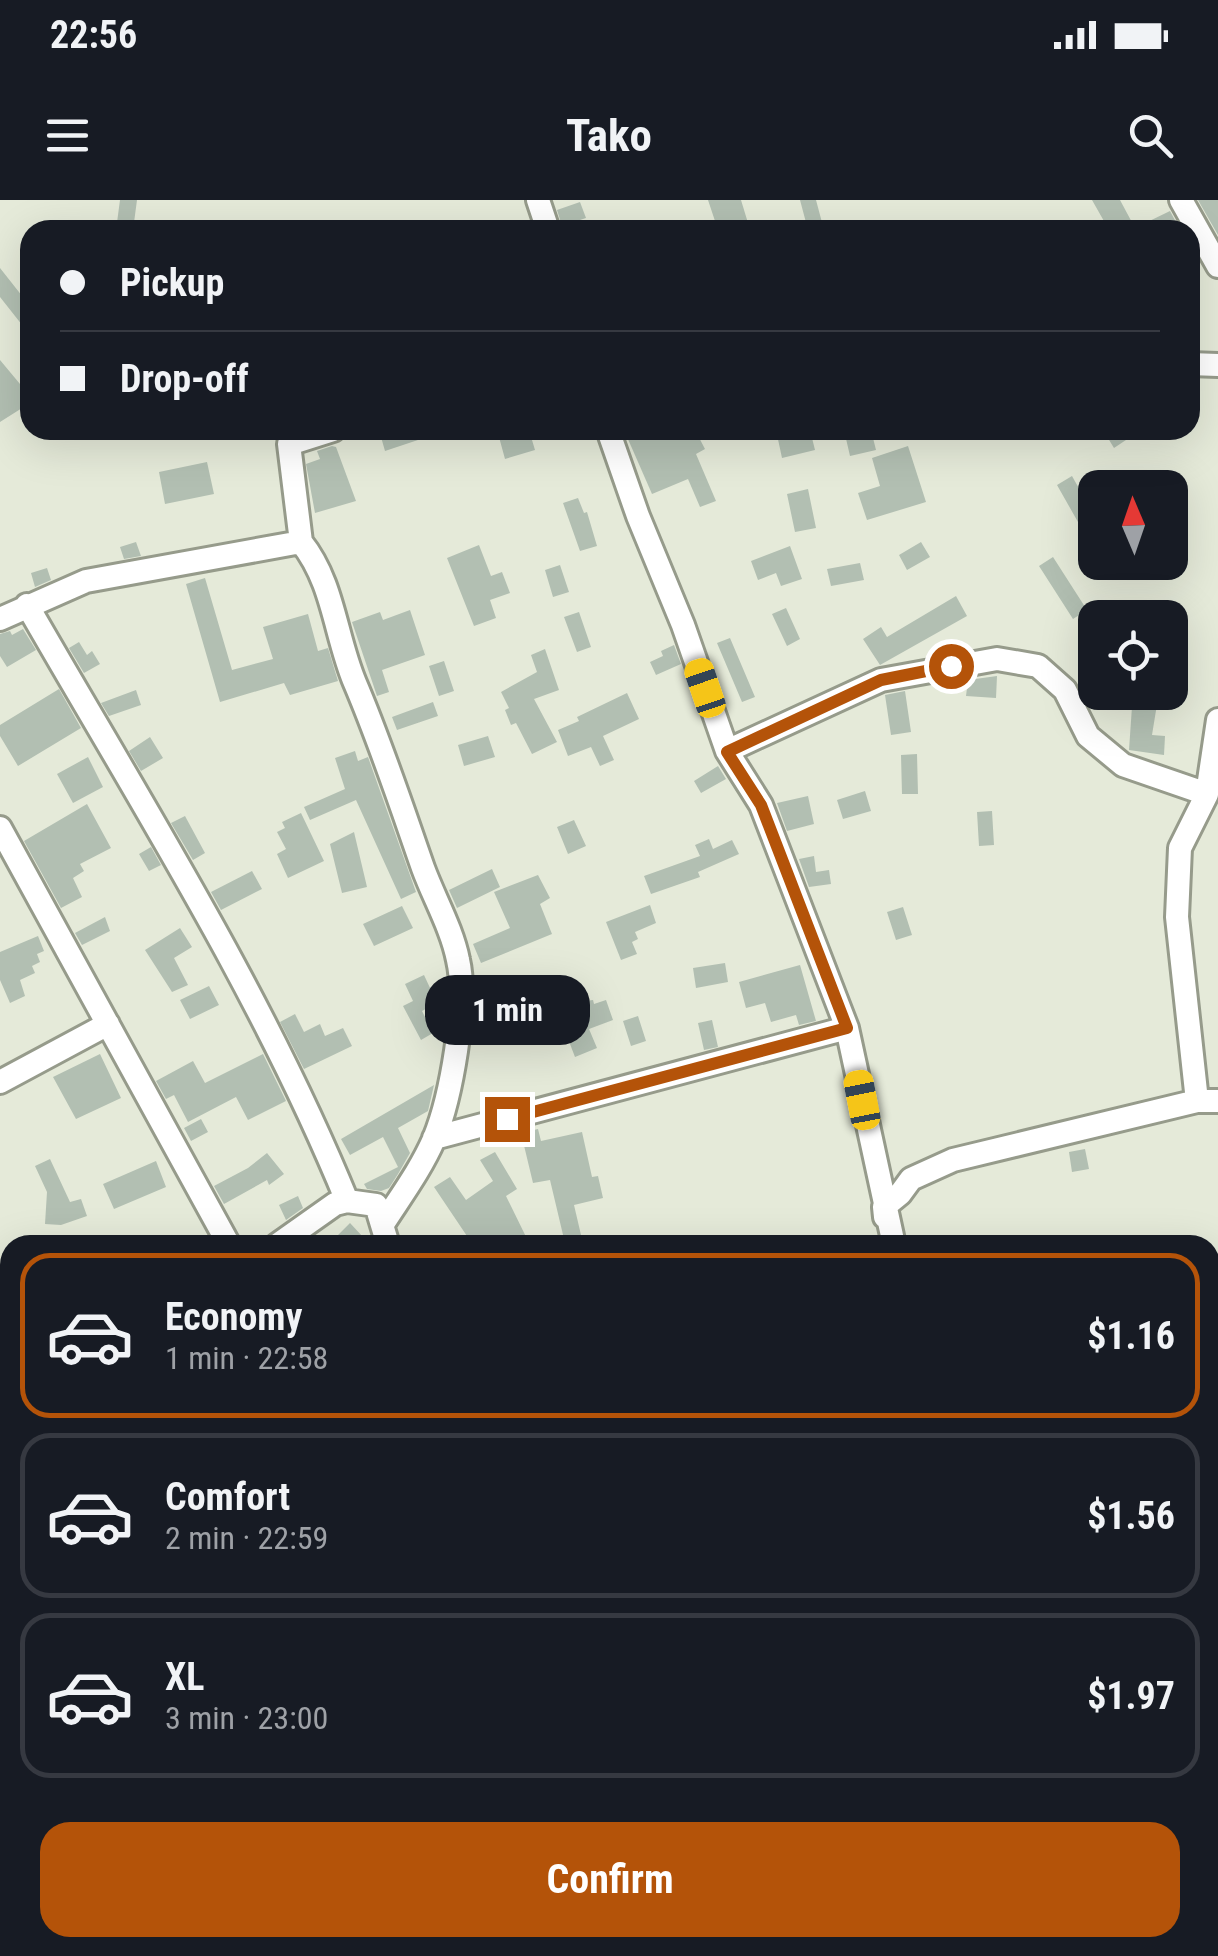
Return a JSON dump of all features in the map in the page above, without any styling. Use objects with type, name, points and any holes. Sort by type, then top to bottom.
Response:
[{"type":"street","points":[[1200,234],[1218,266]]},
{"type":"street","points":[[302,440],[289,444],[301,542],[322,574],[348,666],[388,762],[458,958],[462,1000],[448,1088],[434,1138],[386,1234]]},
{"type":"street","points":[[611,440],[727,752],[761,805],[847,1028],[891,1235]]},
{"type":"street","points":[[0,619],[86,581],[301,542]]},
{"type":"street","points":[[27,605],[232,965],[311,1112],[348,1201]]},
{"type":"street","points":[[727,752],[881,680],[997,660],[1038,666],[1065,690],[1088,736],[1123,765],[1207,794]]},
{"type":"street","points":[[884,1207],[911,1178],[952,1160],[1211,1105],[1177,918],[1180,848],[1207,794],[1218,720]]},
{"type":"street","points":[[0,828],[223,1235]]},
{"type":"street","points":[[0,1082],[108,1024]]},
{"type":"street","points":[[434,1138],[847,1028]]},
{"type":"street","points":[[291,1235],[335,1204],[348,1201],[376,1205],[386,1234]]},
{"type":"street","points":[[884,1207],[886,1235]]},
{"type":"building","points":[[120,200],[137,200],[134,220],[117,220]]},
{"type":"building","points":[[708,200],[741,200],[747,220],[715,220]]},
{"type":"building","points":[[800,200],[816,200],[821,220],[805,220]]},
{"type":"building","points":[[1092,200],[1120,200],[1131,220],[1103,220]]},
{"type":"building","points":[[1198,200],[1218,200],[1218,235]]},
{"type":"building","points":[[580,202],[586,218],[560,220],[557,210]]},
{"type":"building","points":[[1170,211],[1175,220],[1151,220]]},
{"type":"building","points":[[0,268],[20,293],[20,322],[0,297]]},
{"type":"building","points":[[0,360],[20,384],[20,409],[0,422]]},
{"type":"building","points":[[382,440],[418,440],[385,451]]},
{"type":"building","points":[[500,440],[532,440],[535,450],[505,459]]},
{"type":"building","points":[[628,440],[700,440],[705,449],[696,454],[716,501],[700,507],[688,479],[652,494]]},
{"type":"building","points":[[778,440],[812,440],[815,450],[782,458]]},
{"type":"building","points":[[846,440],[874,440],[876,450],[850,456]]},
{"type":"building","points":[[1109,440],[1126,440],[1114,448]]},
{"type":"building","points":[[908,446],[926,502],[867,520],[858,493],[880,486],[872,458]]},
{"type":"building","points":[[336,447],[356,501],[315,513],[306,464],[320,459],[317,451]]},
{"type":"building","points":[[207,462],[214,494],[165,504],[159,472]]},
{"type":"building","points":[[1072,476],[1078,487],[1078,522],[1057,485]]},
{"type":"building","points":[[808,489],[816,528],[795,532],[787,494]]},
{"type":"building","points":[[578,498],[584,513],[587,512],[597,546],[580,551],[563,503]]},
{"type":"building","points":[[136,542],[141,556],[124,559],[120,547]]},
{"type":"building","points":[[921,542],[930,557],[907,570],[899,555]]},
{"type":"building","points":[[479,545],[491,576],[502,572],[510,593],[490,600],[496,618],[474,626],[447,558]]},
{"type":"building","points":[[790,546],[802,579],[781,586],[776,573],[758,580],[751,561]]},
{"type":"building","points":[[1053,557],[1081,600],[1078,616],[1073,619],[1039,566]]},
{"type":"building","points":[[860,563],[864,580],[831,586],[827,569]]},
{"type":"building","points":[[560,565],[569,592],[553,597],[545,570]]},
{"type":"building","points":[[47,568],[51,580],[35,587],[31,573]]},
{"type":"building","points":[[205,578],[232,670],[273,659],[263,627],[308,614],[318,651],[328,648],[338,681],[290,695],[284,683],[220,702],[186,584]]},
{"type":"building","points":[[956,596],[967,616],[880,665],[863,639],[881,627],[887,637]]},
{"type":"building","points":[[786,608],[800,639],[787,646],[772,614]]},
{"type":"building","points":[[410,610],[425,655],[382,670],[389,692],[377,696],[352,622],[380,612],[383,620]]},
{"type":"building","points":[[579,612],[591,647],[577,652],[564,617]]},
{"type":"building","points":[[23,629],[36,650],[7,667],[0,656],[0,634],[10,631],[12,635]]},
{"type":"building","points":[[730,638],[755,697],[742,702],[717,643]]},
{"type":"building","points":[[79,642],[87,655],[92,651],[100,664],[84,673],[69,648]]},
{"type":"building","points":[[674,645],[681,664],[656,675],[650,662]]},
{"type":"building","points":[[545,649],[559,690],[534,699],[557,742],[532,754],[516,723],[511,725],[505,710],[509,708],[501,692],[537,672],[531,655]]},
{"type":"building","points":[[444,661],[454,691],[439,696],[429,666]]},
{"type":"building","points":[[997,676],[996,698],[966,696],[968,680]]},
{"type":"building","points":[[59,689],[81,728],[18,766],[0,736],[0,725]]},
{"type":"building","points":[[136,690],[141,705],[109,716],[101,703]]},
{"type":"building","points":[[905,691],[911,732],[891,735],[885,695]]},
{"type":"building","points":[[627,693],[639,719],[603,736],[614,760],[600,766],[591,747],[568,756],[558,730]]},
{"type":"building","points":[[433,702],[438,716],[397,730],[392,717]]},
{"type":"building","points":[[1132,710],[1156,710],[1152,735],[1165,736],[1164,755],[1129,750]]},
{"type":"building","points":[[488,736],[495,757],[464,766],[458,745]]},
{"type":"building","points":[[150,737],[163,758],[141,771],[129,751]]},
{"type":"building","points":[[355,751],[358,761],[368,757],[416,892],[401,899],[356,800],[310,820],[304,807],[345,789],[335,758]]},
{"type":"building","points":[[917,754],[918,794],[902,794],[901,755]]},
{"type":"building","points":[[88,757],[103,787],[73,803],[57,774]]},
{"type":"building","points":[[718,766],[726,779],[701,793],[694,781]]},
{"type":"building","points":[[865,791],[871,811],[843,819],[837,800]]},
{"type":"building","points":[[808,796],[814,824],[787,831],[777,803]]},
{"type":"building","points":[[87,804],[111,848],[80,864],[84,871],[73,878],[82,897],[61,908],[24,841]]},
{"type":"building","points":[[992,811],[994,845],[979,846],[977,812]]},
{"type":"building","points":[[301,813],[324,861],[288,878],[277,854],[286,849],[277,832],[285,828],[282,822]]},
{"type":"building","points":[[185,816],[205,853],[193,860],[171,823]]},
{"type":"building","points":[[574,820],[586,846],[568,854],[557,827]]},
{"type":"building","points":[[354,832],[367,887],[342,893],[330,844]]},
{"type":"building","points":[[709,839],[713,849],[732,840],[739,854],[698,872],[700,877],[651,894],[644,876],[700,856],[695,845]]},
{"type":"building","points":[[151,847],[161,865],[149,871],[139,854]]},
{"type":"building","points":[[814,856],[816,872],[829,870],[831,884],[809,887],[799,859]]},
{"type":"building","points":[[492,869],[500,887],[457,908],[449,890]]},
{"type":"building","points":[[252,871],[262,889],[221,910],[211,892]]},
{"type":"building","points":[[538,875],[550,898],[540,904],[552,934],[481,963],[473,944],[510,928],[494,892]]},
{"type":"building","points":[[650,905],[656,923],[635,932],[638,939],[632,942],[637,954],[621,960],[606,922]]},
{"type":"building","points":[[402,906],[413,928],[374,946],[363,924]]},
{"type":"building","points":[[903,907],[912,935],[896,940],[887,912]]},
{"type":"building","points":[[105,917],[110,931],[82,945],[75,933]]},
{"type":"building","points":[[180,928],[192,947],[174,958],[188,985],[172,992],[145,950]]},
{"type":"building","points":[[38,936],[44,951],[37,954],[40,962],[32,966],[35,973],[20,980],[25,996],[10,1003],[0,980],[0,952]]},
{"type":"building","points":[[725,963],[728,982],[696,988],[693,968]]},
{"type":"building","points":[[800,965],[816,1021],[799,1025],[796,1015],[771,1022],[765,1003],[746,1008],[739,982]]},
{"type":"building","points":[[424,975],[437,1003],[422,1011],[433,1033],[421,1040],[403,1006],[413,1001],[405,984]]},
{"type":"building","points":[[561,979],[569,1001],[593,1000],[594,1004],[606,1000],[613,1020],[589,1029],[597,1048],[575,1057],[547,984]]},
{"type":"building","points":[[209,986],[219,1005],[190,1019],[180,1000]]},
{"type":"building","points":[[516,986],[525,1012],[501,1021],[492,995]]},
{"type":"building","points":[[295,1014],[304,1032],[320,1024],[325,1036],[343,1028],[352,1046],[304,1069],[280,1022]]},
{"type":"building","points":[[638,1016],[646,1041],[631,1046],[623,1021]]},
{"type":"building","points":[[712,1020],[718,1047],[704,1050],[698,1023]]},
{"type":"building","points":[[100,1054],[121,1098],[76,1119],[53,1077]]},
{"type":"building","points":[[263,1054],[286,1101],[248,1120],[236,1097],[188,1122],[174,1095],[166,1099],[156,1081],[193,1061],[205,1083]]},
{"type":"building","points":[[434,1085],[428,1111],[398,1128],[410,1153],[389,1188],[367,1189],[364,1184],[398,1167],[383,1137],[350,1155],[341,1139]]},
{"type":"building","points":[[201,1119],[208,1132],[191,1141],[184,1128]]},
{"type":"building","points":[[538,1129],[541,1141],[582,1132],[592,1177],[598,1176],[603,1198],[574,1205],[581,1235],[563,1235],[550,1180],[533,1183],[521,1133]]},
{"type":"building","points":[[1085,1149],[1089,1169],[1072,1172],[1069,1152]]},
{"type":"building","points":[[495,1152],[517,1189],[506,1196],[525,1235],[466,1235],[434,1187],[450,1177],[466,1200],[493,1181],[480,1160]]},
{"type":"building","points":[[267,1153],[284,1174],[269,1185],[267,1180],[224,1204],[214,1186]]},
{"type":"building","points":[[50,1159],[70,1202],[81,1199],[87,1216],[61,1225],[45,1224],[47,1192],[35,1166]]},
{"type":"building","points":[[156,1161],[166,1187],[114,1209],[103,1184]]},
{"type":"building","points":[[298,1196],[303,1208],[286,1220],[279,1205]]},
{"type":"building","points":[[350,1223],[361,1235],[338,1235]]},
{"type":"route","points":[[507,1119],[847,1028],[761,805],[727,752],[881,680],[951,666]]}]
